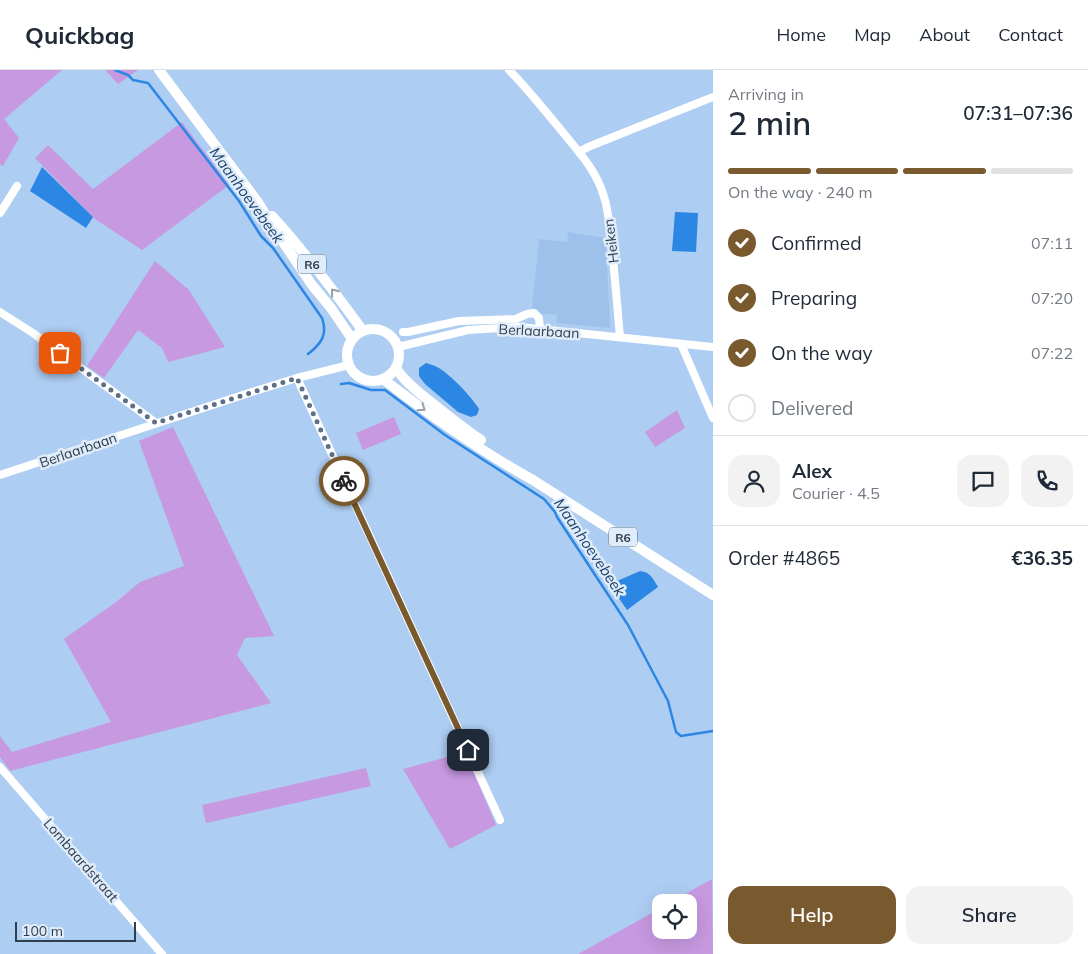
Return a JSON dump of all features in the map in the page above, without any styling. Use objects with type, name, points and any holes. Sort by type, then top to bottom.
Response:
[{"type":"main road","name":"R6","points":[[159,70],[257,201],[290,252],[352,339]]},
{"type":"main road","name":"R6","points":[[257,201],[287,232],[363,331]]},
{"type":"main road","points":[[349,365],[347,351],[352,339],[363,331],[373,329],[386,332],[398,347],[399,356],[396,368],[383,380]]},
{"type":"main road","name":"R6","points":[[349,365],[354,374],[363,379],[383,380],[502,463],[533,480],[713,594]]},
{"type":"main road","name":"R6","points":[[396,368],[398,373],[415,389],[533,480]]},
{"type":"street","name":"Heiken","points":[[509,70],[527,88],[579,152],[592,170],[604,197],[608,217],[620,337]]},
{"type":"street","points":[[579,152],[713,97]]},
{"type":"street","points":[[0,214],[17,186]]},
{"type":"street","points":[[0,312],[33,333],[156,423]]},
{"type":"street","points":[[403,332],[459,321],[516,319],[534,313],[539,318],[540,329]]},
{"type":"street","name":"Berlaarbaan","points":[[398,347],[468,330],[512,327],[713,347]]},
{"type":"street","points":[[681,344],[713,418]]},
{"type":"street","name":"Berlaarbaan","points":[[0,475],[297,378],[349,365]]},
{"type":"street","points":[[297,378],[500,820]]},
{"type":"street","name":"Lombaardstraat","points":[[0,767],[162,954]]},
{"type":"shaded area","points":[[0,70],[62,70],[4,119],[19,138],[3,166],[0,164]]},
{"type":"shaded area","points":[[105,70],[138,70],[118,84]]},
{"type":"shaded area","points":[[182,122],[229,185],[142,250],[95,219],[35,158],[48,145],[93,189]]},
{"type":"shaded area","points":[[568,232],[606,238],[610,328],[556,323],[557,315],[541,313],[532,308],[539,239],[567,242]]},
{"type":"shaded area","points":[[155,261],[189,290],[225,347],[168,362],[162,348],[138,330],[104,378],[87,366]]},
{"type":"shaded area","points":[[677,410],[685,428],[655,447],[645,432]]},
{"type":"shaded area","points":[[394,417],[401,434],[363,450],[356,433]]},
{"type":"shaded area","points":[[173,427],[274,636],[245,638],[237,655],[271,703],[10,771],[0,757],[0,736],[12,752],[111,722],[64,639],[116,602],[140,582],[184,566],[139,441]]},
{"type":"shaded area","points":[[465,752],[496,825],[450,849],[403,769]]},
{"type":"shaded area","points":[[366,768],[371,786],[206,823],[202,805]]},
{"type":"shaded area","points":[[712,879],[713,954],[578,954],[652,913],[652,939],[697,939],[697,894],[685,894]]},
{"type":"water","points":[[42,167],[93,217],[86,228],[30,191]]},
{"type":"water","points":[[675,212],[698,213],[696,252],[672,251]]},
{"type":"water","points":[[426,363],[448,374],[460,386],[479,409],[477,415],[471,417],[458,412],[425,384],[419,376],[419,368]]},
{"type":"water","points":[[640,571],[649,574],[658,587],[627,610],[616,594],[614,587],[617,581]]},
{"type":"waterway","name":"Maanhoevebeek","points":[[115,70],[128,75],[133,80],[148,83],[239,201],[261,236],[273,248],[322,318],[324,334],[317,347],[308,354]]},
{"type":"waterway","name":"Maanhoevebeek","points":[[341,384],[349,383],[371,390],[385,390],[445,435],[544,499],[555,512],[628,625],[668,701],[676,732],[681,736],[713,731]]},
{"type":"way so far","points":[[60,353],[156,423],[297,378],[344,481]]},
{"type":"route","points":[[344,481],[468,750]]}]
